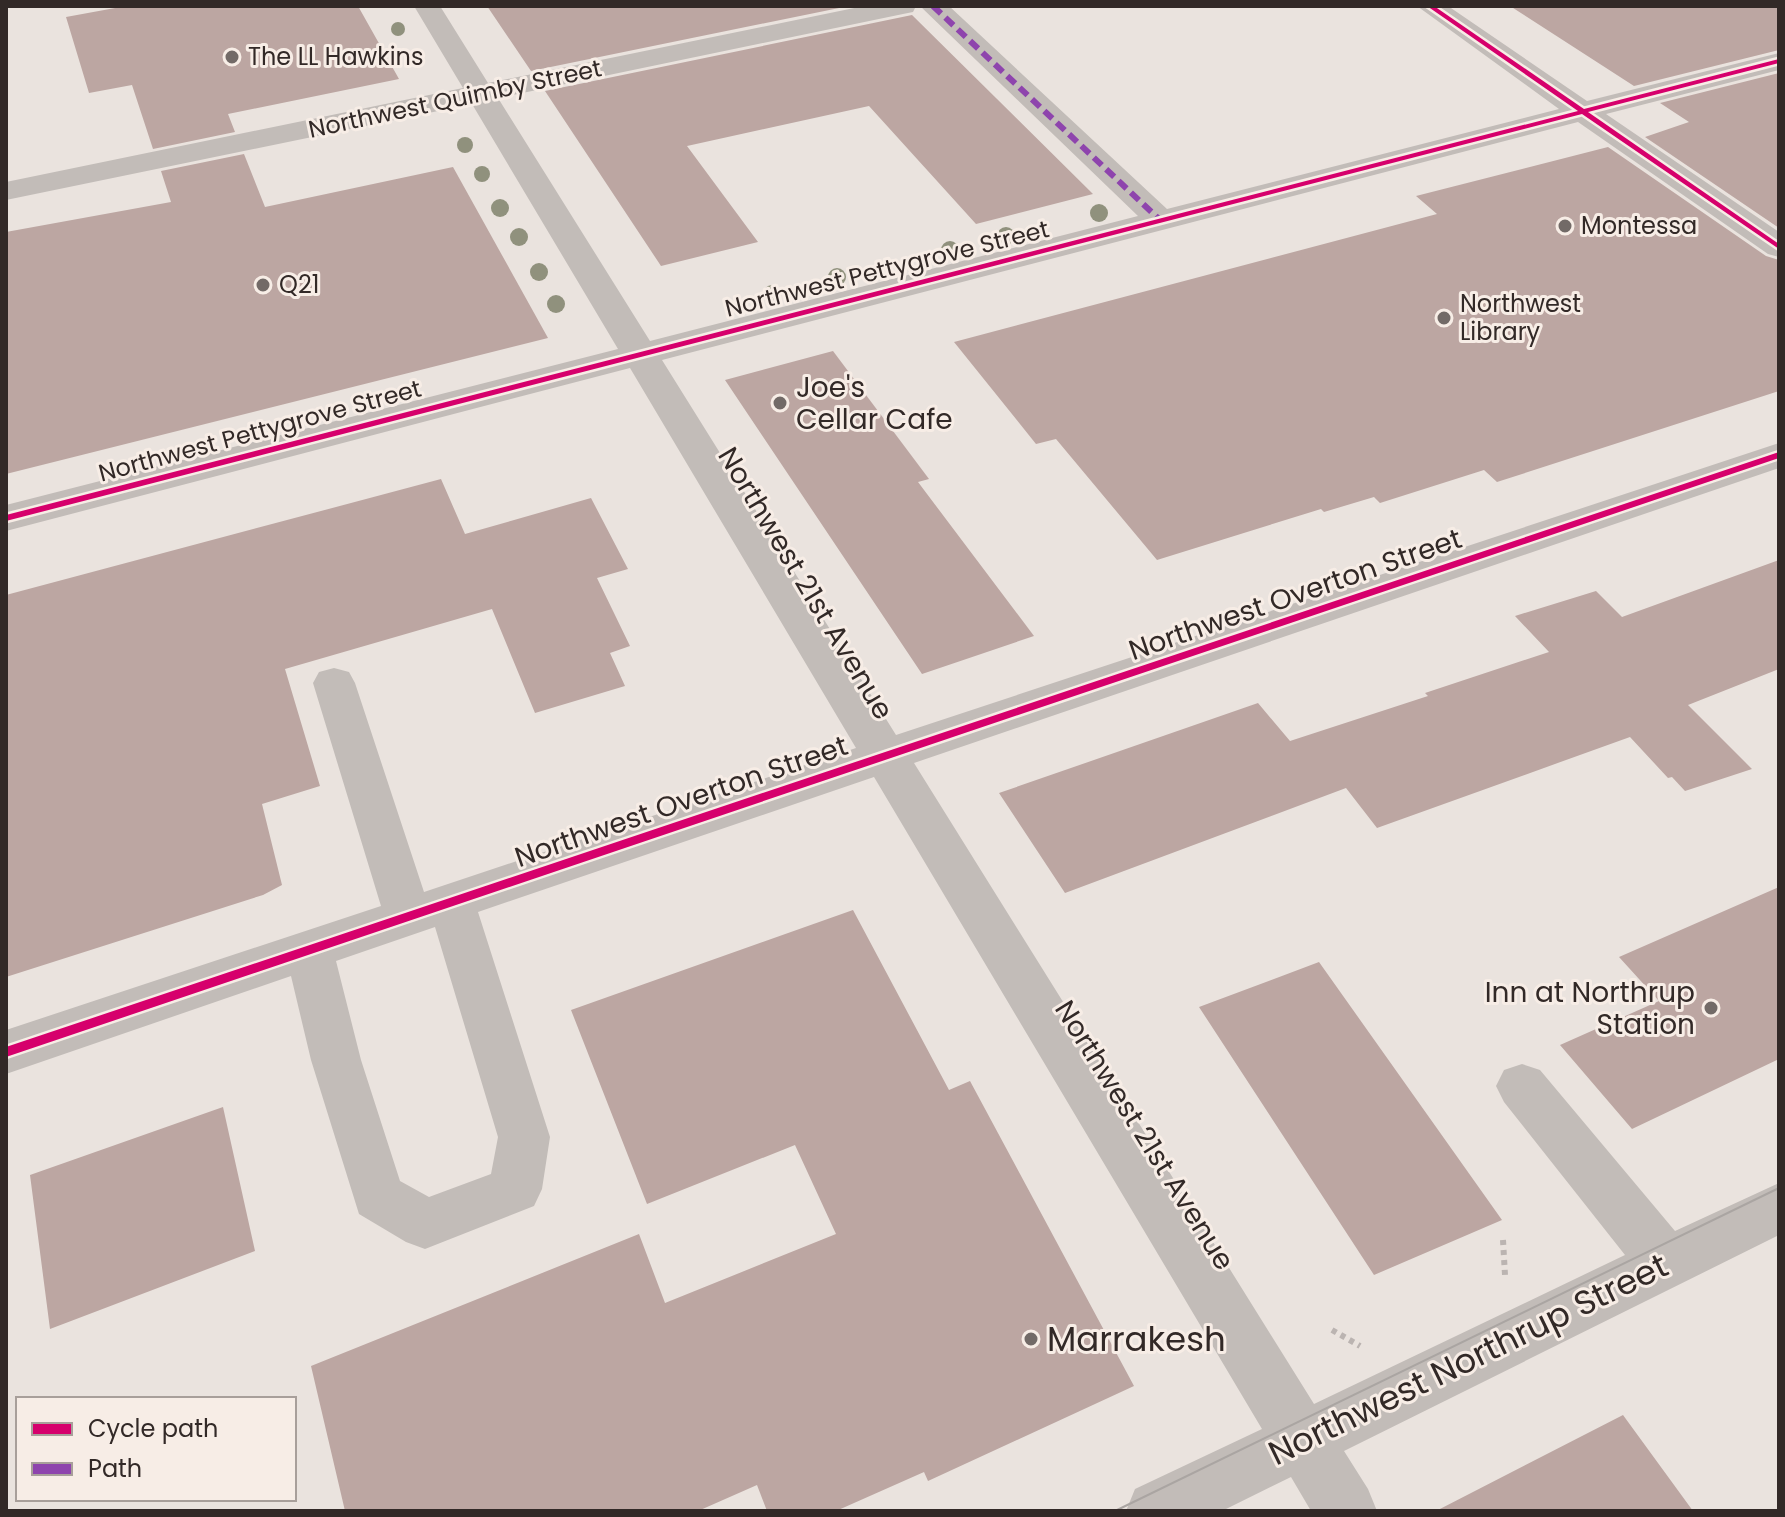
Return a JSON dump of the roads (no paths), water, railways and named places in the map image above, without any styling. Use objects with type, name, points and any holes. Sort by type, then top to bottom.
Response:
[{"type":"street","name":"Northwest 21st Avenue","points":[[427,6],[1346,1511]]},
{"type":"street","name":"Northwest Quimby Street","points":[[6,191],[903,6]]},
{"type":"street","points":[[933,6],[1160,220]]},
{"type":"street","points":[[1430,6],[1779,247]]},
{"type":"street","name":"Northwest Pettygrove Street","points":[[6,518],[1779,61]]},
{"type":"street","name":"Northwest Overton Street","points":[[6,1052],[1779,455]]},
{"type":"street","points":[[309,950],[336,1060],[378,1197],[425,1224],[515,1189],[524,1137],[334,683]]},
{"type":"street","points":[[1522,1086],[1666,1263]]},
{"type":"street","name":"Northwest Northrup Street","points":[[1157,1511],[1779,1208]]},
{"type":"tram line","points":[[1115,1511],[1779,1188]]},
{"type":"place","name":"The LL Hawkins","points":[[232,57]]},
{"type":"place","name":"Montessa","points":[[1565,226]]},
{"type":"place","name":"Q21","points":[[263,285]]},
{"type":"place","name":"Northwest Library","points":[[1444,318]]},
{"type":"place","name":"Joe's Cellar Cafe","points":[[780,403]]},
{"type":"place","name":"Inn at Northrup Station","points":[[1711,1008]]},
{"type":"place","name":"Marrakesh","points":[[1031,1339]]}]
